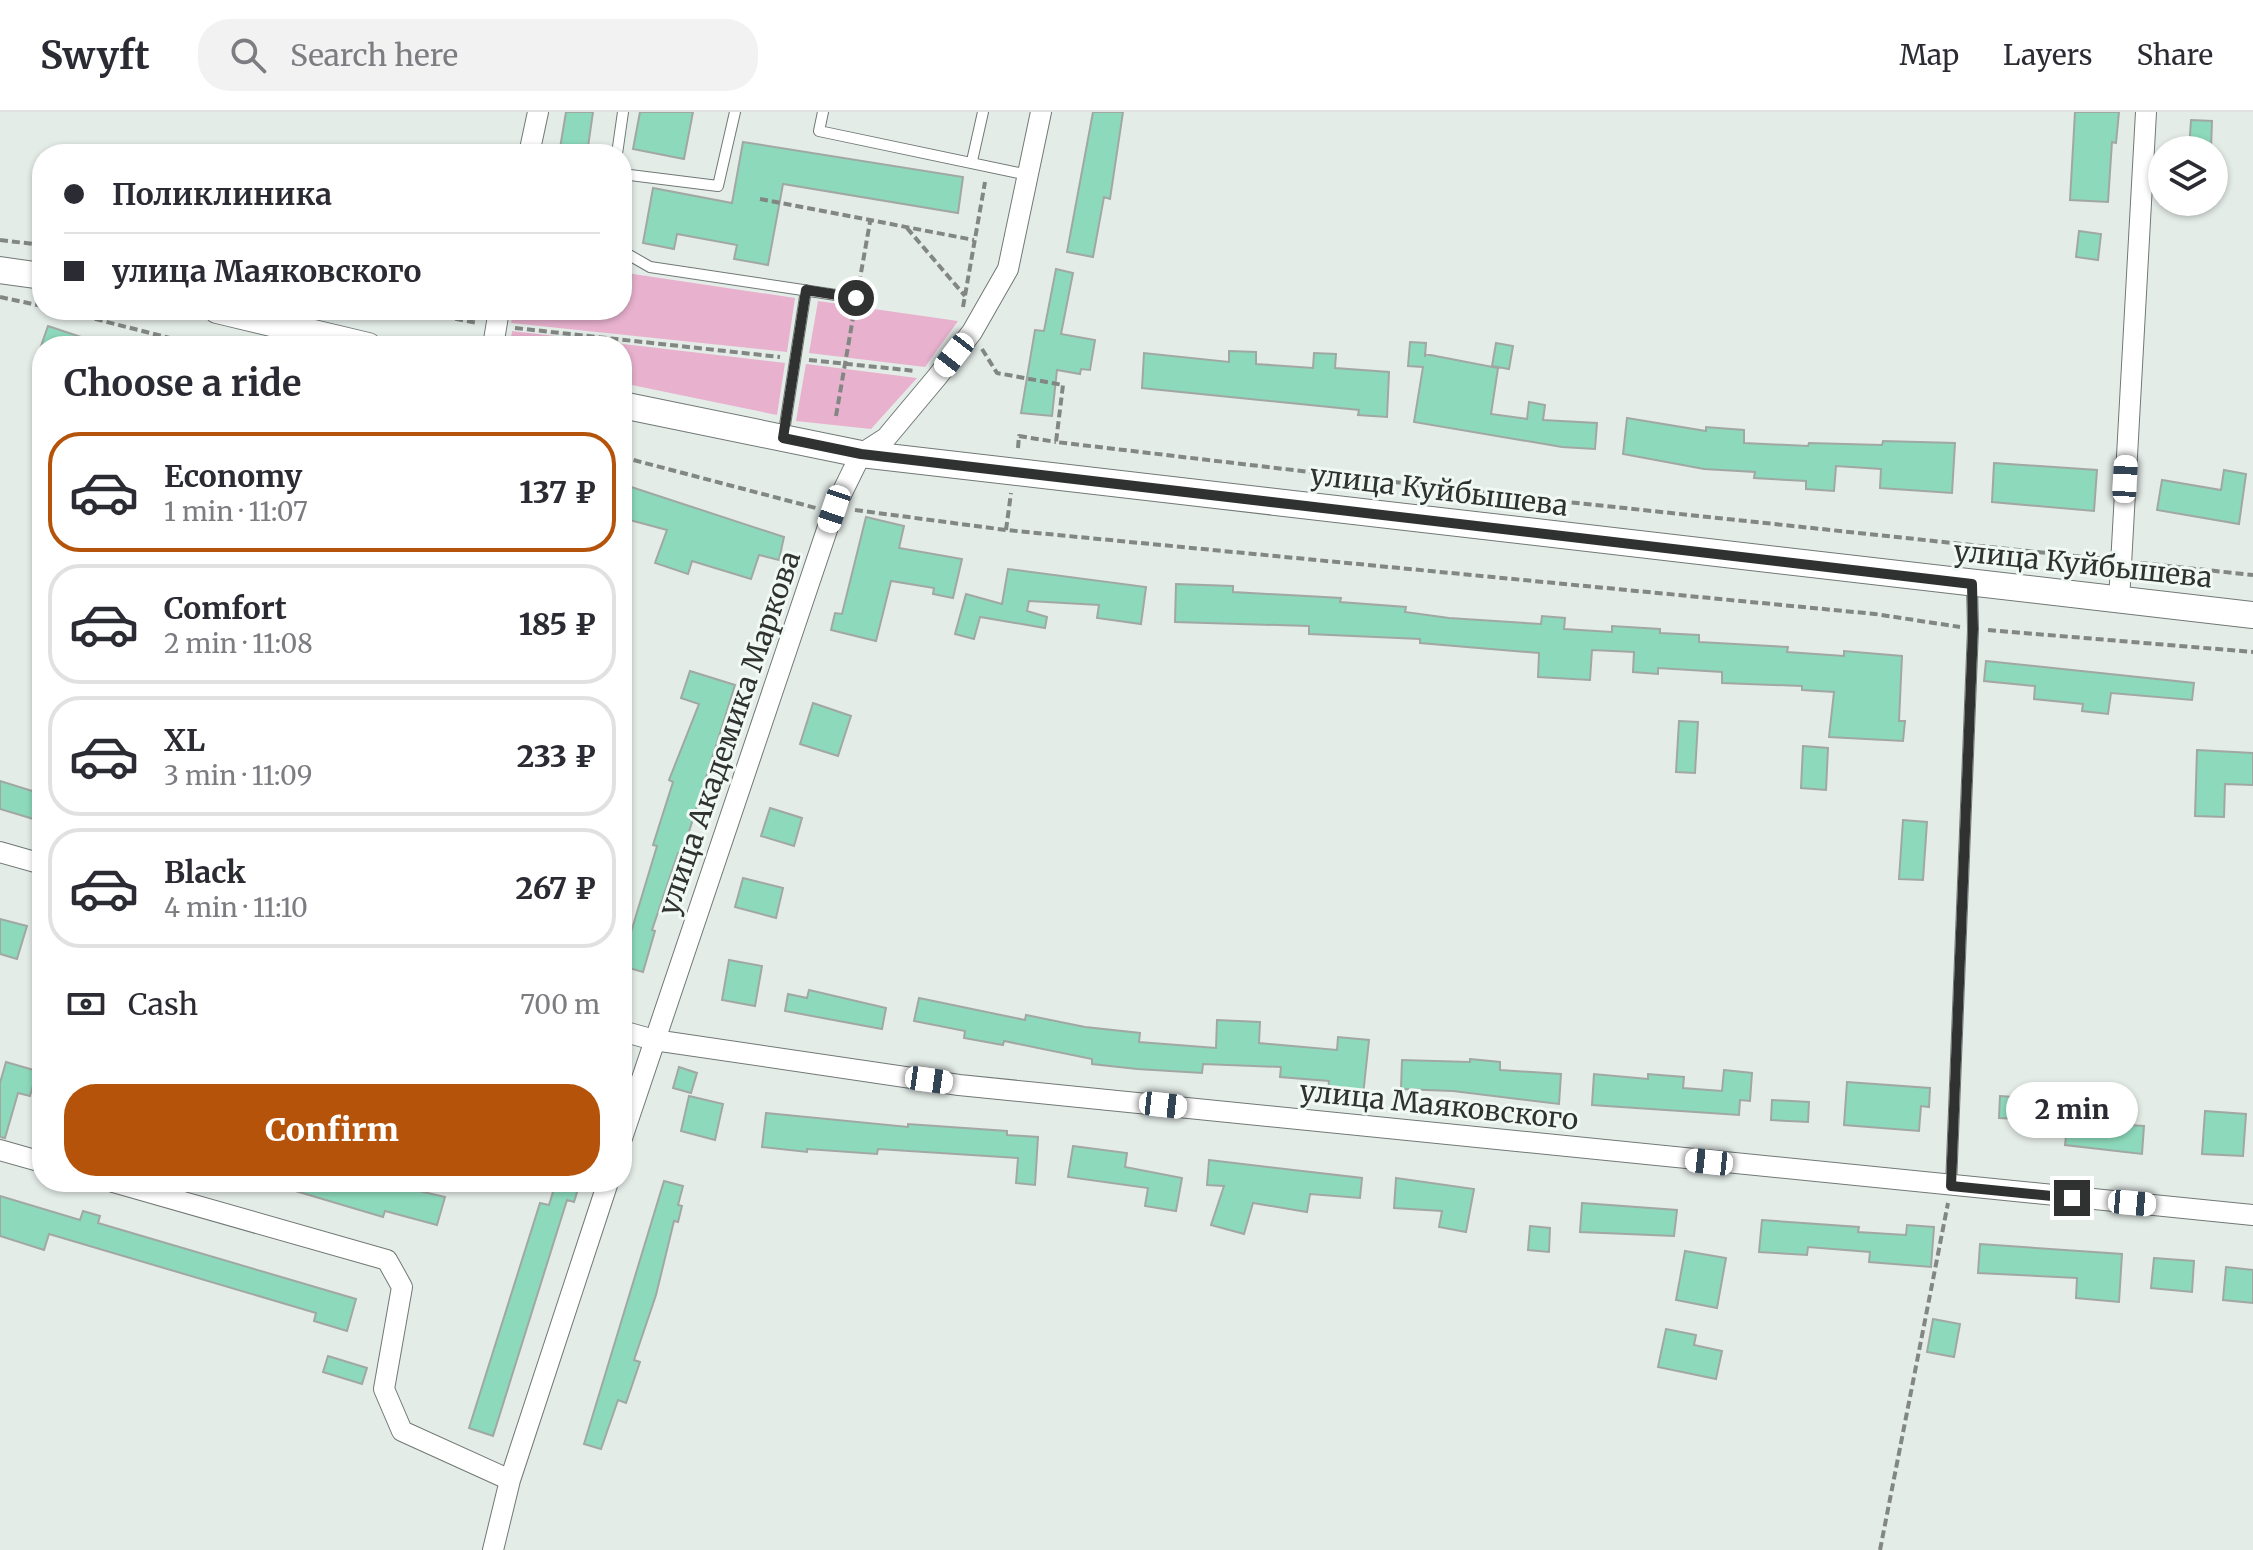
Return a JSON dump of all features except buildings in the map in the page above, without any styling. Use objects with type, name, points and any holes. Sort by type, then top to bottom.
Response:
[{"type":"street","points":[[531,144],[538,112]]},
{"type":"street","name":"улица Академика Маркова","points":[[632,1107],[861,454],[886,438],[937,377],[972,332],[1008,269],[1041,112]]},
{"type":"street","points":[[2119,601],[2146,112]]},
{"type":"street","points":[[0,270],[32,275]]},
{"type":"street","points":[[259,320],[326,336]]},
{"type":"street","name":"улица Куйбышева","points":[[632,407],[861,454],[2253,615]]},
{"type":"street","points":[[0,852],[32,861]]},
{"type":"street","name":"улица Маяковского","points":[[632,1034],[654,1040],[959,1085],[2253,1215]]},
{"type":"street","points":[[0,1150],[32,1159]]},
{"type":"street","points":[[148,1192],[387,1260],[402,1287],[384,1389],[402,1431],[510,1480]]},
{"type":"street","points":[[493,1550],[510,1480],[605,1192]]},
{"type":"lane","points":[[618,144],[623,112]]},
{"type":"lane","points":[[632,175],[718,186],[735,112]]},
{"type":"lane","points":[[823,112],[819,131],[988,164],[1028,175]]},
{"type":"lane","points":[[972,161],[983,112]]},
{"type":"lane","points":[[632,257],[650,267],[856,298]]},
{"type":"lane","points":[[783,438],[806,290]]},
{"type":"lane","points":[[1951,1186],[1973,629],[1972,584]]},
{"type":"path","points":[[988,164],[961,318],[997,373],[1063,385],[1056,442],[1530,498],[2107,559]]},
{"type":"path","points":[[760,199],[974,240]]},
{"type":"path","points":[[836,416],[870,221]]},
{"type":"path","points":[[907,228],[965,296]]},
{"type":"path","points":[[0,240],[32,244]]},
{"type":"path","points":[[0,297],[32,304]]},
{"type":"path","points":[[99,320],[162,336]]},
{"type":"path","points":[[460,320],[583,336]]},
{"type":"path","points":[[632,341],[926,372],[937,377]]},
{"type":"path","points":[[632,460],[795,505],[1006,530],[1875,614],[1973,629],[2253,652]]},
{"type":"path","points":[[844,509],[850,524]]},
{"type":"path","points":[[2137,562],[2253,575]]},
{"type":"path","points":[[1880,1550],[1951,1186]]},
{"type":"shaded area","points":[[632,273],[795,298],[787,352],[511,323],[512,320],[632,320]]},
{"type":"shaded area","points":[[818,301],[958,321],[925,367],[809,353]]},
{"type":"shaded area","points":[[512,331],[555,336],[511,336]]},
{"type":"shaded area","points":[[632,345],[785,363],[777,415],[632,385]]},
{"type":"shaded area","points":[[806,364],[917,378],[871,429],[796,421]]},
{"type":"route","points":[[856,298],[806,290],[783,438],[861,454],[1972,584],[1973,629],[1951,1186],[2072,1198]]}]
